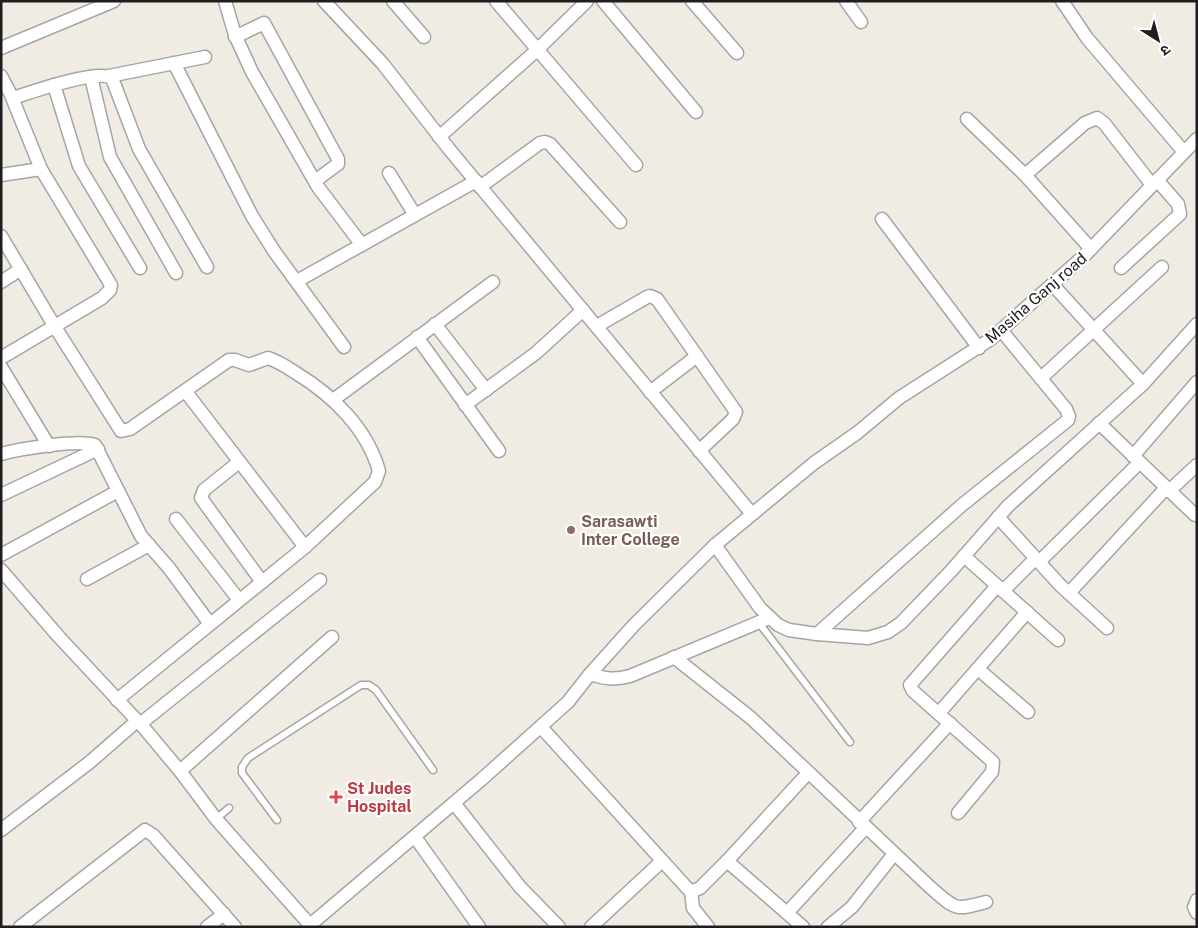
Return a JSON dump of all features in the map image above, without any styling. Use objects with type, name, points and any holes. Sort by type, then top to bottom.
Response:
[{"type":"street","points":[[1,48],[114,1]]},
{"type":"street","points":[[225,1],[235,37],[252,72],[315,181],[362,245]]},
{"type":"street","points":[[343,1],[329,6],[383,64],[439,138],[752,514]]},
{"type":"street","points":[[393,1],[424,37]]},
{"type":"street","points":[[496,1],[636,165]]},
{"type":"street","points":[[439,138],[537,50],[586,1]]},
{"type":"street","points":[[603,1],[696,112]]},
{"type":"street","points":[[692,1],[737,54]]},
{"type":"street","points":[[846,1],[861,22]]},
{"type":"street","points":[[1062,1],[1087,38],[1184,152]]},
{"type":"street","points":[[235,37],[264,23],[338,159],[338,164],[315,181]]},
{"type":"street","points":[[8,97],[91,77],[109,76],[205,57]]},
{"type":"street","points":[[174,63],[248,209],[274,251],[344,347]]},
{"type":"street","points":[[1,76],[8,97],[41,169],[111,285],[110,290],[102,298],[1,358]]},
{"type":"street","points":[[109,76],[115,84],[139,149],[207,268]]},
{"type":"street","points":[[91,77],[110,157],[176,273]]},
{"type":"street","points":[[54,85],[79,166],[140,268]]},
{"type":"street","points":[[1025,175],[1085,123],[1097,118],[1104,123],[1155,182],[1178,204],[1180,214],[1121,268]]},
{"type":"street","points":[[967,119],[1025,175],[1091,249]]},
{"type":"street","name":"Masiha Ganj road","points":[[309,926],[415,837],[568,702],[590,674],[634,625],[714,545],[814,463],[857,433],[899,398],[979,348],[1001,330],[1091,249],[1197,139]]},
{"type":"street","points":[[297,282],[415,215],[478,184],[540,143],[545,142],[550,144],[620,222]]},
{"type":"street","points":[[1,175],[41,169]]},
{"type":"street","points":[[389,173],[415,215]]},
{"type":"street","points":[[882,219],[979,348]]},
{"type":"street","points":[[1,236],[55,327],[121,431],[130,429],[186,392],[229,360],[249,365],[268,358],[316,386],[333,400],[366,439],[379,471],[375,482],[305,547],[118,700]]},
{"type":"street","points":[[1040,378],[1162,267]]},
{"type":"street","points":[[1,282],[21,269]]},
{"type":"street","points":[[333,400],[416,337],[494,282]]},
{"type":"street","points":[[1053,285],[1143,384]]},
{"type":"street","points":[[597,326],[650,296],[657,299],[736,412],[734,419],[699,452]]},
{"type":"street","points":[[465,404],[536,353],[583,310]]},
{"type":"street","points":[[435,324],[486,390]]},
{"type":"street","points":[[714,545],[764,621],[789,630],[817,634],[868,638],[888,632],[901,623],[998,517],[1099,422],[1143,384],[1197,324]]},
{"type":"street","points":[[817,634],[962,505],[1068,420],[1069,416],[1066,409],[1001,330]]},
{"type":"street","points":[[416,337],[499,451]]},
{"type":"street","points":[[650,392],[697,356]]},
{"type":"street","points":[[1,367],[49,446]]},
{"type":"street","points":[[958,813],[994,767],[989,757],[911,689],[910,685],[1000,588],[1037,561],[1136,460],[1197,382]]},
{"type":"street","points":[[186,392],[305,547]]},
{"type":"street","points":[[1099,422],[1136,460],[1195,515]]},
{"type":"street","points":[[1,454],[49,446],[89,443],[95,445],[136,527],[210,624]]},
{"type":"street","points":[[1,496],[98,449]]},
{"type":"street","points":[[239,462],[204,490],[201,498],[262,582]]},
{"type":"street","points":[[1069,593],[1168,490],[1197,465]]},
{"type":"street","points":[[1,555],[118,491]]},
{"type":"street","points":[[998,517],[1037,561],[1107,628]]},
{"type":"street","points":[[176,519],[239,600]]},
{"type":"street","points":[[87,579],[149,545]]},
{"type":"street","points":[[964,556],[1058,640]]},
{"type":"street","points":[[1,570],[139,723],[180,771],[216,819],[309,926]]},
{"type":"street","points":[[1,830],[320,580]]},
{"type":"street","points":[[939,713],[1027,612]]},
{"type":"street","points":[[590,674],[617,680],[764,621]]},
{"type":"street","points":[[180,771],[332,637]]},
{"type":"street","points":[[674,657],[752,718],[894,854],[954,907],[960,909],[986,902]]},
{"type":"street","points":[[978,669],[1028,712]]},
{"type":"street","points":[[787,913],[950,723]]},
{"type":"street","points":[[540,727],[691,891],[693,908],[708,927]]},
{"type":"street","points":[[691,891],[700,888],[727,861],[808,773]]},
{"type":"street","points":[[454,803],[520,887],[559,927]]},
{"type":"street","points":[[20,927],[145,830],[153,835],[235,927]]},
{"type":"street","points":[[415,837],[479,927]]},
{"type":"street","points":[[828,927],[852,907],[894,854]]},
{"type":"street","points":[[591,927],[662,860]]},
{"type":"street","points":[[727,861],[803,927]]},
{"type":"street","points":[[1197,900],[1194,907],[1197,913]]},
{"type":"street","points":[[207,927],[224,914]]},
{"type":"lane","points":[[764,621],[850,742]]},
{"type":"lane","points":[[277,820],[250,792],[242,773],[242,767],[248,758],[334,701],[366,684],[376,690],[433,770]]},
{"type":"lane","points":[[216,819],[229,808]]},
{"type":"place","name":"Sarasawti Inter College","points":[[571,530]]},
{"type":"place","name":"St Judes Hospital","points":[[336,797]]}]
